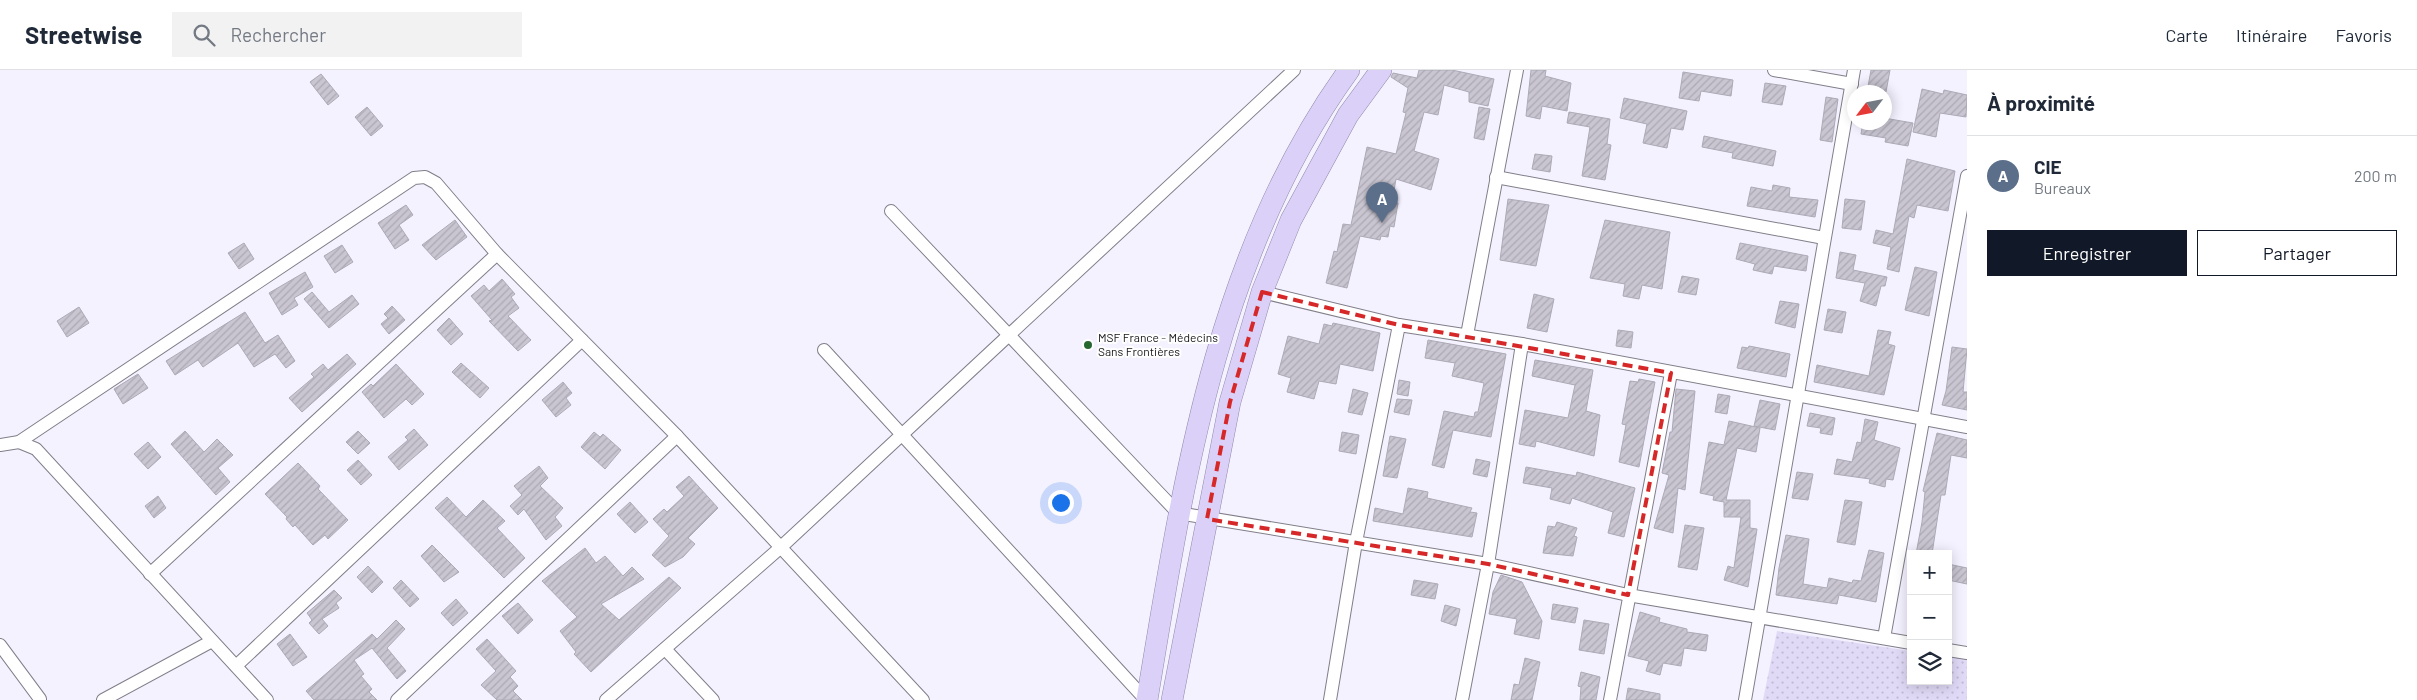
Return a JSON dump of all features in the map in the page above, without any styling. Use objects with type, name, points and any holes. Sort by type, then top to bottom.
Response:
[{"type":"highway","points":[[1147,700],[1178,513],[1205,395],[1238,284],[1269,206],[1328,99],[1349,70]]},
{"type":"highway","points":[[1172,700],[1230,402],[1262,292],[1290,220],[1348,115],[1382,70]]},
{"type":"street","points":[[606,700],[780,548],[1294,70]]},
{"type":"street","points":[[1467,335],[1517,70]]},
{"type":"street","points":[[1774,70],[1852,84]]},
{"type":"street","points":[[1745,700],[1854,70]]},
{"type":"street","points":[[1884,638],[1967,176]]},
{"type":"street","points":[[0,445],[18,442],[414,178],[425,177],[436,183],[497,254],[677,436],[923,700]]},
{"type":"street","points":[[1496,177],[1824,238]]},
{"type":"street","points":[[891,211],[1178,513],[1488,564],[1628,595],[1907,642]]},
{"type":"street","points":[[150,574],[497,254]]},
{"type":"street","points":[[1262,292],[1399,325],[1522,344],[1671,374],[1923,421],[1967,427]]},
{"type":"street","points":[[1330,700],[1356,542],[1399,325]]},
{"type":"street","points":[[236,666],[582,340]]},
{"type":"street","points":[[1462,700],[1488,564],[1522,344]]},
{"type":"street","points":[[824,350],[1147,700]]},
{"type":"street","points":[[1610,700],[1628,595],[1671,374]]},
{"type":"street","points":[[396,700],[677,436]]},
{"type":"street","points":[[18,442],[36,449],[267,700]]},
{"type":"street","points":[[103,700],[212,641]]},
{"type":"street","points":[[0,645],[39,700]]},
{"type":"street","points":[[665,649],[713,700]]},
{"type":"street","points":[[1952,651],[1967,653]]},
{"type":"highlighted area","points":[[1262,292],[1399,325],[1671,373],[1628,595],[1488,564],[1207,519],[1230,402]]},
{"type":"shaded area","points":[[1777,631],[1907,650],[1907,685],[1952,685],[1952,657],[1967,659],[1967,700],[1763,700]]},
{"type":"building","points":[[1419,70],[1452,70],[1494,79],[1488,106],[1469,102],[1469,92],[1444,85],[1438,115],[1424,112],[1414,151],[1439,159],[1431,190],[1396,179],[1392,202],[1398,203],[1394,227],[1390,226],[1388,237],[1381,236],[1380,240],[1360,236],[1347,288],[1326,283],[1334,251],[1337,252],[1343,224],[1351,225],[1367,147],[1396,154],[1406,113],[1403,112],[1408,88],[1391,77],[1393,73],[1417,78]]},
{"type":"building","points":[[1531,70],[1546,70],[1545,76],[1571,83],[1567,111],[1542,106],[1540,119],[1526,116]]},
{"type":"building","points":[[1871,70],[1890,70],[1887,85],[1868,85]]},
{"type":"building","points":[[1683,72],[1733,80],[1731,96],[1701,91],[1699,101],[1679,98]]},
{"type":"building","points":[[321,74],[339,96],[328,105],[310,82]]},
{"type":"building","points":[[1765,83],[1786,86],[1782,105],[1762,102]]},
{"type":"building","points":[[1922,89],[1943,94],[1944,90],[1967,95],[1966,117],[1940,113],[1936,137],[1913,132]]},
{"type":"building","points":[[1826,97],[1838,99],[1832,142],[1820,140]]},
{"type":"building","points":[[1624,98],[1687,111],[1683,130],[1671,128],[1667,148],[1643,143],[1647,124],[1620,118]]},
{"type":"building","points":[[367,107],[383,126],[371,136],[355,117]]},
{"type":"building","points":[[1479,107],[1490,109],[1484,140],[1474,138]]},
{"type":"building","points":[[1569,112],[1610,119],[1607,144],[1611,145],[1605,180],[1582,176],[1590,127],[1567,123]]},
{"type":"building","points":[[1892,119],[1913,123],[1908,146],[1885,142],[1886,138],[1861,134],[1862,130],[1892,130]]},
{"type":"building","points":[[1704,136],[1776,151],[1773,166],[1732,158],[1733,153],[1702,147]]},
{"type":"building","points":[[1535,154],[1552,156],[1550,172],[1532,169]]},
{"type":"building","points":[[1907,159],[1955,171],[1948,211],[1917,205],[1914,218],[1909,216],[1899,272],[1887,269],[1891,247],[1873,243],[1876,230],[1893,234]]},
{"type":"building","points":[[1773,185],[1790,188],[1789,197],[1818,200],[1815,217],[1747,206],[1751,187],[1772,191]]},
{"type":"building","points":[[1508,199],[1549,205],[1536,266],[1500,260]]},
{"type":"building","points":[[1845,199],[1865,201],[1861,230],[1842,228]]},
{"type":"building","points":[[406,205],[413,215],[399,225],[409,240],[395,249],[378,223]]},
{"type":"building","points":[[455,220],[467,237],[436,260],[422,245]]},
{"type":"building","points":[[1605,220],[1670,232],[1662,289],[1642,285],[1639,299],[1623,296],[1625,284],[1590,278]]},
{"type":"building","points":[[244,243],[254,259],[239,269],[228,253]]},
{"type":"building","points":[[1740,243],[1808,256],[1806,271],[1774,266],[1772,274],[1753,270],[1755,264],[1736,259]]},
{"type":"building","points":[[342,245],[353,262],[335,273],[324,256]]},
{"type":"building","points":[[1840,252],[1856,255],[1853,270],[1887,277],[1885,286],[1881,286],[1876,306],[1860,301],[1865,283],[1836,278]]},
{"type":"building","points":[[1915,267],[1937,272],[1929,316],[1905,310]]},
{"type":"building","points":[[305,272],[313,287],[294,298],[298,305],[282,315],[269,293]]},
{"type":"building","points":[[1682,276],[1699,279],[1696,295],[1678,292]]},
{"type":"building","points":[[502,279],[515,294],[511,297],[519,308],[508,316],[531,340],[518,351],[489,321],[492,320],[471,296],[484,285],[489,291]]},
{"type":"building","points":[[312,292],[329,312],[352,295],[359,304],[329,328],[304,299]]},
{"type":"building","points":[[1534,294],[1554,299],[1547,332],[1527,328]]},
{"type":"building","points":[[1780,301],[1799,304],[1795,328],[1775,323]]},
{"type":"building","points":[[392,306],[405,320],[389,334],[381,324],[388,318],[384,314]]},
{"type":"building","points":[[79,307],[89,323],[67,337],[57,321]]},
{"type":"building","points":[[1828,309],[1846,312],[1842,333],[1824,330]]},
{"type":"building","points":[[245,312],[265,343],[278,335],[295,361],[286,368],[275,354],[254,367],[238,343],[203,367],[198,360],[175,375],[166,361]]},
{"type":"building","points":[[449,318],[463,334],[451,345],[437,330]]},
{"type":"building","points":[[1333,323],[1380,333],[1373,371],[1340,364],[1336,384],[1319,381],[1314,399],[1287,392],[1291,378],[1278,374],[1288,336],[1319,344],[1324,324],[1332,326]]},
{"type":"building","points":[[1618,330],[1633,332],[1631,348],[1616,346]]},
{"type":"building","points":[[1878,330],[1891,332],[1888,344],[1895,346],[1884,395],[1814,382],[1817,365],[1869,376]]},
{"type":"building","points":[[1428,340],[1506,354],[1491,437],[1453,430],[1444,468],[1432,465],[1444,411],[1474,417],[1475,412],[1478,412],[1484,383],[1452,376],[1455,363],[1425,358]]},
{"type":"building","points":[[1749,346],[1790,354],[1786,377],[1737,368],[1742,347],[1748,348]]},
{"type":"building","points":[[1952,347],[1967,349],[1963,392],[1967,392],[1967,410],[1942,405],[1946,391]]},
{"type":"building","points":[[347,354],[356,364],[302,412],[289,398],[314,377],[311,374],[323,364],[328,370]]},
{"type":"building","points":[[1535,360],[1593,370],[1586,411],[1600,415],[1594,456],[1536,441],[1535,447],[1519,444],[1525,410],[1568,418],[1575,385],[1532,376]]},
{"type":"building","points":[[461,363],[489,388],[480,398],[452,372]]},
{"type":"building","points":[[396,364],[424,394],[412,405],[406,399],[384,418],[362,392],[371,384],[373,386]]},
{"type":"building","points":[[138,374],[148,388],[123,404],[114,389]]},
{"type":"building","points":[[1639,379],[1655,382],[1639,467],[1619,462],[1626,425],[1622,424],[1630,381],[1638,382]]},
{"type":"building","points":[[1399,380],[1410,382],[1408,396],[1397,394]]},
{"type":"building","points":[[563,382],[572,393],[566,398],[571,405],[556,417],[542,400]]},
{"type":"building","points":[[1353,389],[1368,393],[1362,415],[1348,412]]},
{"type":"building","points":[[1676,389],[1695,391],[1685,490],[1678,488],[1673,533],[1654,528],[1669,475],[1662,473],[1670,432],[1672,432]]},
{"type":"building","points":[[1718,394],[1730,396],[1727,414],[1715,412]]},
{"type":"building","points":[[1397,399],[1412,400],[1409,415],[1394,412]]},
{"type":"building","points":[[1760,400],[1780,404],[1775,430],[1754,426]]},
{"type":"building","points":[[1810,413],[1835,418],[1832,435],[1820,433],[1821,428],[1807,426]]},
{"type":"building","points":[[1865,419],[1878,422],[1874,440],[1900,448],[1893,480],[1886,479],[1885,487],[1869,483],[1870,479],[1834,474],[1837,459],[1852,462],[1857,442],[1861,443]]},
{"type":"building","points":[[1729,421],[1760,428],[1756,452],[1737,448],[1726,500],[1750,500],[1750,528],[1757,529],[1748,587],[1724,580],[1728,566],[1734,568],[1741,517],[1724,517],[1724,502],[1713,500],[1714,496],[1700,493],[1709,442],[1724,445]]},
{"type":"building","points":[[414,429],[428,445],[399,470],[388,457],[408,440],[405,437]]},
{"type":"building","points":[[185,431],[204,452],[217,439],[233,455],[218,468],[230,482],[216,495],[171,444]]},
{"type":"building","points":[[358,431],[370,443],[358,454],[346,442]]},
{"type":"building","points":[[594,432],[600,437],[603,434],[621,450],[605,469],[581,447]]},
{"type":"building","points":[[1342,432],[1359,435],[1356,454],[1339,451]]},
{"type":"building","points":[[1937,433],[1967,440],[1967,458],[1951,455],[1945,495],[1941,495],[1933,550],[1917,550],[1922,522],[1925,492],[1923,491]]},
{"type":"building","points":[[1390,436],[1406,439],[1397,478],[1383,476]]},
{"type":"building","points":[[148,442],[161,457],[148,469],[134,454]]},
{"type":"building","points":[[1476,459],[1490,462],[1487,477],[1473,474]]},
{"type":"building","points":[[358,460],[372,475],[361,485],[347,470]]},
{"type":"building","points":[[298,463],[320,486],[318,489],[348,520],[328,539],[325,535],[313,545],[295,525],[293,527],[286,519],[287,517],[265,494]]},
{"type":"building","points":[[539,466],[548,478],[540,486],[563,508],[555,517],[562,526],[546,540],[524,509],[518,515],[510,506],[522,495],[514,486]]},
{"type":"building","points":[[1526,467],[1576,476],[1577,472],[1635,488],[1624,537],[1608,533],[1613,512],[1572,498],[1570,504],[1550,499],[1552,488],[1523,483]]},
{"type":"building","points":[[1797,472],[1813,474],[1808,500],[1792,498]]},
{"type":"building","points":[[689,476],[718,508],[688,538],[695,544],[683,557],[665,567],[652,555],[669,536],[653,519],[664,509],[667,512],[684,496],[676,487]]},
{"type":"building","points":[[1408,488],[1428,492],[1427,498],[1472,508],[1470,512],[1477,513],[1472,537],[1373,521],[1375,508],[1403,514]]},
{"type":"building","points":[[158,496],[166,508],[154,518],[145,506]]},
{"type":"building","points":[[447,497],[466,517],[483,500],[505,521],[497,528],[525,558],[504,578],[435,508]]},
{"type":"building","points":[[1845,500],[1862,502],[1855,545],[1837,542]]},
{"type":"building","points":[[630,502],[648,522],[635,533],[617,514]]},
{"type":"building","points":[[1557,522],[1577,528],[1574,536],[1577,537],[1573,556],[1543,553],[1548,526],[1555,527]]},
{"type":"building","points":[[1685,525],[1704,528],[1697,570],[1678,567]]},
{"type":"building","points":[[1786,535],[1809,539],[1803,584],[1827,588],[1829,578],[1852,583],[1853,580],[1861,581],[1869,550],[1884,553],[1876,602],[1839,595],[1837,604],[1776,595]]},
{"type":"building","points":[[432,545],[459,572],[444,582],[421,556]]},
{"type":"building","points":[[585,548],[596,563],[605,556],[623,576],[632,567],[644,579],[601,604],[619,620],[669,577],[681,588],[591,672],[574,654],[576,652],[560,631],[577,617],[542,581]]},
{"type":"building","points":[[1952,565],[1967,568],[1967,584],[1952,581]]},
{"type":"building","points":[[368,566],[383,582],[372,593],[357,577]]},
{"type":"building","points":[[1501,575],[1522,582],[1542,621],[1539,639],[1514,634],[1517,619],[1489,614],[1493,592]]},
{"type":"building","points":[[401,580],[419,599],[410,607],[393,588]]},
{"type":"building","points":[[1414,580],[1438,584],[1435,599],[1411,595]]},
{"type":"building","points":[[334,590],[342,598],[336,603],[339,608],[322,619],[328,626],[319,634],[309,623],[312,620],[307,613]]},
{"type":"building","points":[[456,599],[468,613],[453,626],[441,613]]},
{"type":"building","points":[[518,603],[533,620],[518,634],[502,616]]},
{"type":"building","points":[[1553,604],[1578,608],[1575,623],[1551,619]]},
{"type":"building","points":[[1445,605],[1460,609],[1456,626],[1441,621]]},
{"type":"building","points":[[1640,612],[1660,618],[1659,622],[1687,629],[1687,632],[1708,635],[1706,651],[1684,648],[1681,666],[1663,663],[1660,675],[1646,671],[1649,661],[1628,656]]},
{"type":"building","points":[[396,620],[405,629],[387,648],[406,671],[397,679],[372,648],[354,660],[364,674],[361,676],[372,689],[369,692],[377,700],[314,700],[306,691],[372,634],[377,639]]},
{"type":"building","points":[[1584,620],[1609,624],[1604,654],[1579,650]]},
{"type":"building","points":[[290,634],[307,657],[293,666],[277,644]]},
{"type":"building","points":[[487,639],[516,671],[510,677],[518,686],[513,691],[522,700],[497,700],[481,685],[496,671],[476,649]]},
{"type":"building","points":[[1525,658],[1540,662],[1532,700],[1511,700],[1514,684],[1519,685]]},
{"type":"building","points":[[1581,672],[1600,677],[1596,700],[1580,700],[1581,687],[1578,686]]},
{"type":"building","points":[[1628,688],[1660,694],[1660,700],[1626,700]]},
{"type":"place","name":"CIE","points":[[1382,223]]},
{"type":"place","name":"MSF France - Médecins Sans Frontières","points":[[1088,345]]}]
